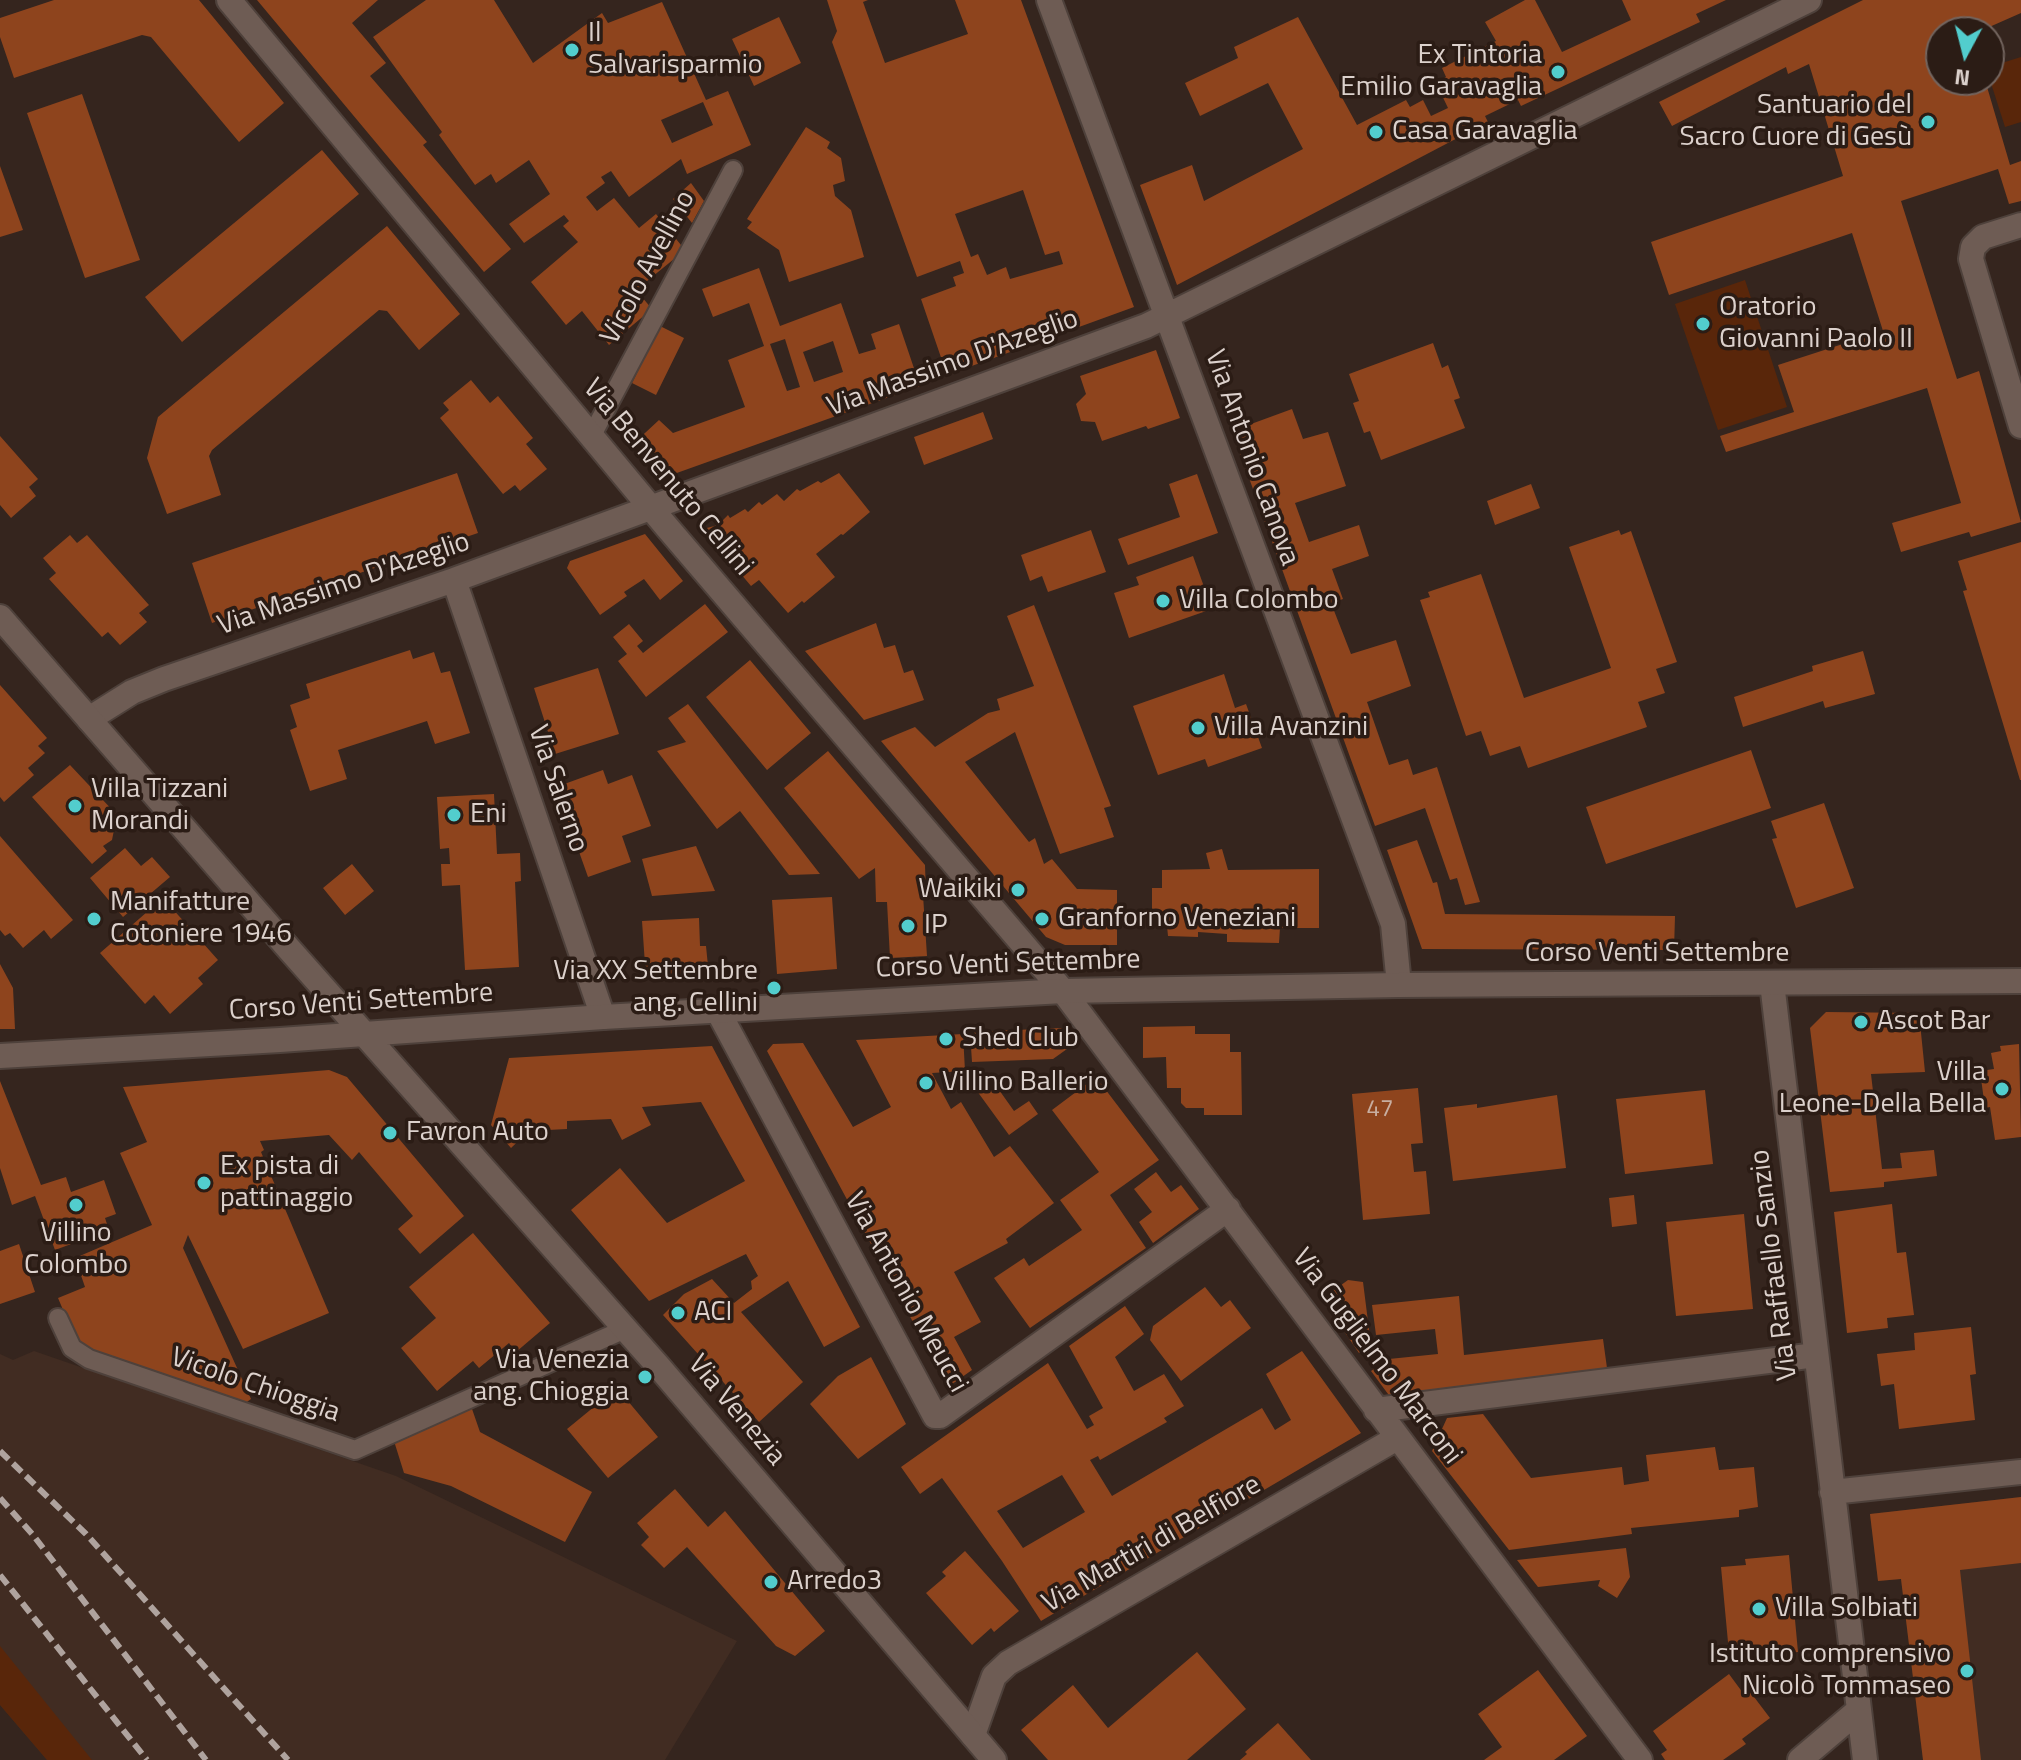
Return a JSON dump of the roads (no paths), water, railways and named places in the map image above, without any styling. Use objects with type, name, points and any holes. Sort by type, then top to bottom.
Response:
[{"type":"street","name":"Via Benvenuto Cellini","points":[[229,0],[649,506],[1063,991]]},
{"type":"street","name":"Via Antonio Canova","points":[[1049,0],[1393,924],[1399,985]]},
{"type":"street","name":"Via Massimo D'Azeglio","points":[[89,719],[118,699],[148,685],[454,580],[1165,316],[1809,0]]},
{"type":"street","points":[[2021,225],[1991,234],[1977,242],[1971,259],[2021,426]]},
{"type":"street","name":"Via Salerno","points":[[454,580],[603,1017]]},
{"type":"street","name":"Via Venezia","points":[[0,617],[625,1329],[994,1760]]},
{"type":"street","name":"Corso Venti Settembre","points":[[0,1056],[1063,991],[1399,985],[2021,981]]},
{"type":"street","name":"Via Raffaello Sanzio","points":[[1772,983],[1865,1760]]},
{"type":"street","name":"Via Guglielmo Marconi","points":[[1063,991],[1640,1760]]},
{"type":"street","name":"Via Antonio Meucci","points":[[718,1011],[935,1416],[940,1416],[1228,1209]]},
{"type":"street","points":[[1376,1410],[1816,1355]]},
{"type":"street","name":"Via Martiri di Belfiore","points":[[973,1735],[994,1676],[1008,1663],[1397,1438]]},
{"type":"street","points":[[1832,1492],[2021,1472]]},
{"type":"street","points":[[1800,1760],[1859,1710]]},
{"type":"lane","name":"Vicolo Avellino","points":[[592,435],[733,170]]},
{"type":"lane","name":"Vicolo Chioggia","points":[[58,1318],[72,1348],[89,1359],[355,1450],[625,1329]]},
{"type":"railway","points":[[0,1451],[86,1534],[288,1760]]},
{"type":"railway","points":[[0,1498],[33,1535],[206,1760]]},
{"type":"railway","points":[[0,1575],[147,1760]]},
{"type":"place","name":"Il Salvarisparmio","points":[[572,50]]},
{"type":"place","name":"Ex Tintoria Emilio Garavaglia","points":[[1558,72]]},
{"type":"place","name":"Santuario del Sacro Cuore di Gesù","points":[[1928,122]]},
{"type":"place","name":"Casa Garavaglia","points":[[1376,132]]},
{"type":"place","name":"Oratorio Giovanni Paolo II","points":[[1703,324]]},
{"type":"place","name":"Villa Colombo","points":[[1163,601]]},
{"type":"place","name":"Villa Avanzini","points":[[1198,728]]},
{"type":"place","name":"Villa Tizzani Morandi","points":[[75,806]]},
{"type":"place","name":"Eni","points":[[454,815]]},
{"type":"place","name":"Waikiki","points":[[1018,890]]},
{"type":"place","name":"Manifatture Cotoniere 1946","points":[[94,919]]},
{"type":"place","name":"Granforno Veneziani","points":[[1042,919]]},
{"type":"place","name":"IP","points":[[908,926]]},
{"type":"place","name":"Via XX Settembre ang. Cellini","points":[[774,988]]},
{"type":"place","name":"Ascot Bar","points":[[1861,1022]]},
{"type":"place","name":"Shed Club","points":[[946,1039]]},
{"type":"place","name":"Villino Ballerio","points":[[926,1083]]},
{"type":"place","name":"Villa Leone-Della Bella","points":[[2002,1089]]},
{"type":"place","name":"Favron Auto","points":[[390,1133]]},
{"type":"place","name":"Ex pista di pattinaggio","points":[[204,1183]]},
{"type":"place","name":"Villino Colombo","points":[[76,1205]]},
{"type":"place","name":"ACI","points":[[678,1313]]},
{"type":"place","name":"Via Venezia ang. Chioggia","points":[[645,1377]]},
{"type":"place","name":"Arredo3","points":[[771,1582]]},
{"type":"place","name":"Villa Solbiati","points":[[1759,1609]]},
{"type":"place","name":"Istituto comprensivo Nicolò Tommaseo","points":[[1967,1671]]}]
